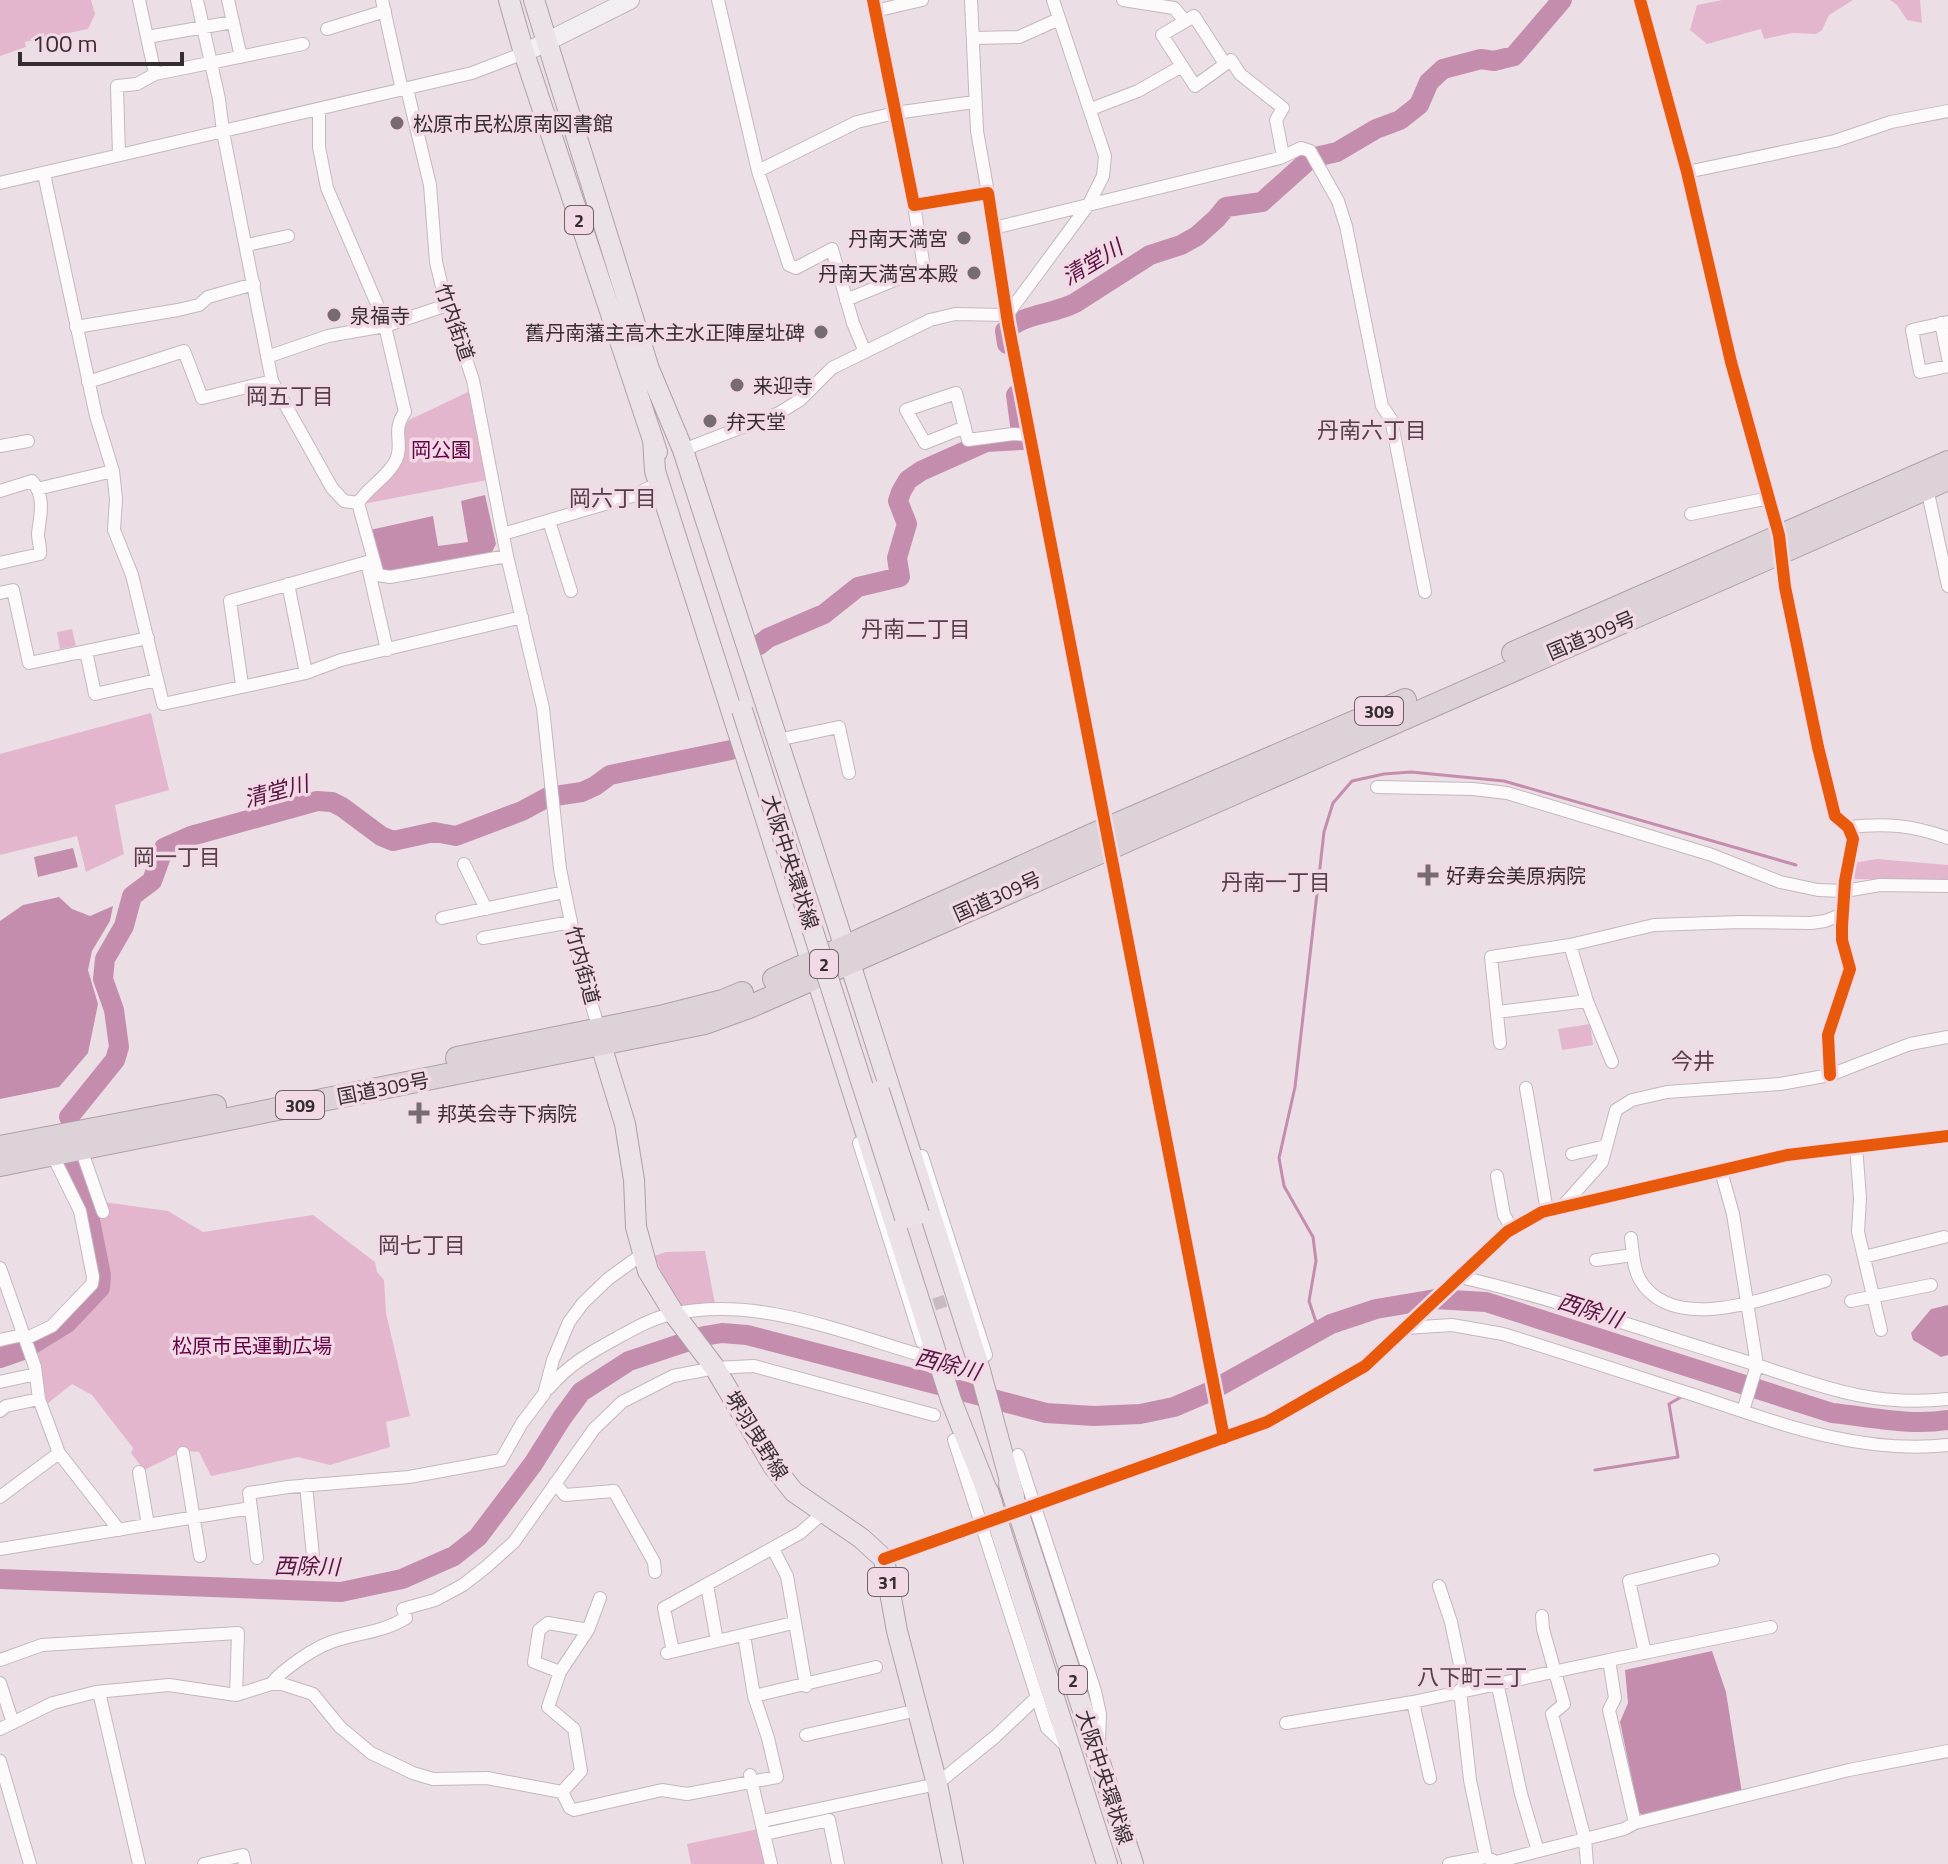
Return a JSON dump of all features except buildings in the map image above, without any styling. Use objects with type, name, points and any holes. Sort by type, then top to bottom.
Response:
[{"type":"highway","name":"国道309号","points":[[1780,543],[1948,462]]},
{"type":"highway","name":"国道309号","points":[[0,1165],[600,1037],[723,1001],[812,969],[1108,838],[1447,682],[1780,543],[1948,479]]},
{"type":"highway","name":"国道309号","points":[[0,1147],[600,1037]]},
{"type":"main road","name":"大阪中央環状線","points":[[509,0],[653,439],[748,708],[962,1371]]},
{"type":"main road","name":"大阪中央環状線","points":[[534,0],[601,209],[748,708]]},
{"type":"main road","points":[[649,369],[683,450],[872,1036],[978,1422]]},
{"type":"main road","points":[[653,439],[655,471],[812,969],[845,1067],[962,1371],[978,1422]]},
{"type":"main road","name":"堺羽曳野線","points":[[600,1037],[625,1124],[634,1180],[636,1227],[641,1255],[648,1271],[713,1366],[774,1467],[794,1492],[861,1538],[884,1559]]},
{"type":"main road","name":"大阪中央環状線","points":[[978,1422],[1027,1503],[1099,1759],[1133,1864]]},
{"type":"main road","name":"大阪中央環状線","points":[[978,1422],[992,1503],[1107,1864]]},
{"type":"main road","name":"31","points":[[884,1559],[897,1631],[937,1784],[953,1864]]},
{"type":"street","points":[[139,0],[155,74]]},
{"type":"street","points":[[197,0],[219,99],[272,381],[332,488],[344,501],[358,503]]},
{"type":"street","points":[[228,0],[241,57]]},
{"type":"street","points":[[0,183],[472,73],[524,53],[630,0]]},
{"type":"street","points":[[718,0],[758,171],[789,265],[796,268],[832,249],[865,352]]},
{"type":"street","points":[[846,300],[924,268],[874,6],[922,0]]},
{"type":"street","points":[[971,0],[974,102],[1008,323],[1224,1438]]},
{"type":"street","points":[[1123,0],[1174,8],[1185,21]]},
{"type":"street","points":[[1640,0],[1687,172],[1731,362],[1780,543],[1818,747],[1835,816],[1848,827],[1853,839],[1842,940],[1850,969],[1828,1035],[1830,1075]]},
{"type":"street","points":[[1008,323],[1089,204],[1103,176],[1105,156],[1059,19],[1056,1]]},
{"type":"street","points":[[327,29],[384,6]]},
{"type":"street","name":"竹内街道","points":[[384,6],[430,185],[436,262],[447,305],[469,362],[507,556],[543,708],[554,830],[564,892],[600,1037]]},
{"type":"street","points":[[1225,64],[1194,16],[1162,35],[1195,86],[1231,60],[1240,74],[1283,108],[1276,120],[1283,156]]},
{"type":"street","points":[[974,38],[1019,37],[1059,19]]},
{"type":"street","points":[[147,37],[233,22]]},
{"type":"street","points":[[119,155],[117,86],[137,84],[155,74],[303,44]]},
{"type":"street","points":[[1091,109],[1138,91],[1182,66]]},
{"type":"street","points":[[758,171],[847,127],[895,113],[974,102]]},
{"type":"street","points":[[319,109],[319,147],[327,188],[385,325],[405,412],[398,421],[395,463],[358,503]]},
{"type":"street","points":[[1687,172],[1835,141],[1891,122],[1948,111]]},
{"type":"street","points":[[994,228],[1283,156],[1301,148],[1310,151],[1338,201],[1346,226],[1382,406],[1391,419],[1425,592]]},
{"type":"street","points":[[44,174],[88,382],[113,471],[116,499],[114,530],[132,575],[163,704],[306,673],[341,660],[522,617]]},
{"type":"street","points":[[914,205],[988,193]]},
{"type":"street","points":[[247,245],[288,236]]},
{"type":"street","points":[[76,327],[199,305],[208,297],[254,284]]},
{"type":"street","points":[[267,357],[328,336],[385,325],[447,305]]},
{"type":"street","points":[[683,450],[779,413],[800,400],[832,368],[930,320],[955,314],[1008,323]]},
{"type":"street","points":[[1948,358],[1944,323],[1912,330],[1920,372],[1948,366]]},
{"type":"street","points":[[88,382],[184,351],[202,398],[272,381]]},
{"type":"street","points":[[965,427],[925,443],[906,410],[956,393],[965,427],[968,440],[1029,434]]},
{"type":"street","points":[[0,446],[28,441]]},
{"type":"street","points":[[37,489],[113,471]]},
{"type":"street","points":[[0,491],[32,481],[43,515],[38,535],[40,554],[0,563]]},
{"type":"street","points":[[503,534],[632,496],[659,483]]},
{"type":"street","points":[[1927,488],[1948,586]]},
{"type":"street","points":[[1691,514],[1769,498]]},
{"type":"street","points":[[358,503],[378,575],[390,577],[507,556]]},
{"type":"street","points":[[549,521],[571,591]]},
{"type":"street","points":[[365,532],[364,547],[387,650]]},
{"type":"street","points":[[242,685],[230,601],[367,562]]},
{"type":"street","points":[[288,584],[306,673]]},
{"type":"street","points":[[0,593],[13,590],[29,663],[148,638]]},
{"type":"street","points":[[86,651],[95,694],[157,680]]},
{"type":"street","points":[[777,740],[839,727],[849,773]]},
{"type":"street","points":[[1377,787],[1473,789],[1507,793],[1712,855],[1780,882],[1818,890],[1845,891],[1880,885],[1948,886]]},
{"type":"street","points":[[1848,827],[1887,823],[1924,829],[1948,838]]},
{"type":"street","points":[[464,864],[486,909]]},
{"type":"street","points":[[442,918],[564,892]]},
{"type":"street","points":[[1500,1043],[1491,957],[1570,945],[1654,925],[1811,923],[1843,914]]},
{"type":"street","points":[[483,938],[571,922]]},
{"type":"street","points":[[1570,945],[1587,1001],[1612,1062]]},
{"type":"street","points":[[1497,1012],[1587,1001]]},
{"type":"street","points":[[872,1036],[889,1055],[986,1355]]},
{"type":"street","points":[[1562,1207],[1602,1162],[1616,1110],[1632,1100],[1667,1092],[1780,1084],[1830,1075],[1910,1044],[1948,1037]]},
{"type":"street","points":[[257,1558],[249,1493],[409,1477],[501,1460],[522,1423],[563,1371],[592,1351],[646,1322],[730,1308],[783,1316],[919,1348],[845,1099],[845,1067]]},
{"type":"street","points":[[1526,1088],[1547,1211]]},
{"type":"street","points":[[1018,1455],[1027,1503],[1267,1422],[1365,1366],[1512,1229],[1547,1211],[1787,1155],[1948,1136]]},
{"type":"street","points":[[1572,1154],[1606,1146]]},
{"type":"street","points":[[1856,1146],[1860,1198],[1858,1232],[1881,1330]]},
{"type":"street","points":[[81,1149],[103,1212]]},
{"type":"street","points":[[0,1340],[24,1338],[52,1326],[92,1284],[80,1211],[52,1154]]},
{"type":"street","points":[[1721,1171],[1733,1214],[1756,1368],[1744,1408]]},
{"type":"street","points":[[1497,1176],[1504,1215],[1512,1229]]},
{"type":"street","points":[[1864,1257],[1944,1237]]},
{"type":"street","points":[[1631,1238],[1639,1278],[1653,1296],[1701,1311],[1745,1303],[1825,1281]]},
{"type":"street","points":[[544,1394],[553,1360],[569,1322],[608,1279],[641,1255]]},
{"type":"street","points":[[1596,1260],[1633,1255]]},
{"type":"street","points":[[0,1268],[35,1370],[39,1399],[59,1453],[119,1530]]},
{"type":"street","points":[[1458,1278],[1515,1289],[1756,1368],[1862,1397],[1920,1402],[1948,1399]]},
{"type":"street","points":[[1851,1301],[1931,1285]]},
{"type":"street","points":[[1409,1324],[1452,1325],[1503,1334],[1744,1408],[1823,1436],[1921,1448],[1948,1445]]},
{"type":"street","points":[[271,1684],[280,1673],[330,1642],[389,1628],[406,1618],[403,1609],[435,1600],[463,1585],[514,1542],[594,1429],[622,1402],[673,1376],[713,1366],[754,1366],[934,1415]]},
{"type":"street","points":[[0,1382],[35,1370]]},
{"type":"street","points":[[0,1411],[6,1406],[39,1399]]},
{"type":"street","points":[[954,1440],[1047,1728],[1069,1748]]},
{"type":"street","points":[[0,1497],[59,1453]]},
{"type":"street","points":[[183,1453],[200,1556]]},
{"type":"street","points":[[139,1472],[148,1525]]},
{"type":"street","points":[[555,1483],[565,1495],[614,1491],[654,1562],[655,1572]]},
{"type":"street","points":[[306,1485],[313,1556]]},
{"type":"street","points":[[0,1549],[251,1508]]},
{"type":"street","points":[[793,1623],[669,1652],[664,1608],[800,1533],[823,1513]]},
{"type":"street","points":[[884,1559],[983,1525]]},
{"type":"street","points":[[773,1549],[787,1576],[806,1686]]},
{"type":"street","points":[[1645,1653],[1629,1581],[1713,1560]]},
{"type":"street","points":[[707,1585],[717,1641]]},
{"type":"street","points":[[1439,1586],[1451,1622],[1463,1690],[1470,1780],[1493,1861]]},
{"type":"street","points":[[562,1792],[581,1771],[574,1729],[548,1707],[560,1672],[588,1630],[600,1598]]},
{"type":"street","points":[[1542,1616],[1564,1704],[1552,1714],[1585,1839],[1587,1864]]},
{"type":"street","points":[[560,1672],[534,1662],[539,1630],[548,1623],[588,1630]]},
{"type":"street","points":[[1286,1723],[1413,1702],[1771,1627]]},
{"type":"street","points":[[0,1660],[42,1645],[238,1633],[236,1695]]},
{"type":"street","points":[[562,1792],[574,1810],[662,1790],[687,1794],[777,1777],[754,1696],[744,1635]]},
{"type":"street","points":[[1609,1660],[1615,1698],[1609,1710],[1635,1823]]},
{"type":"street","points":[[754,1696],[876,1667]]},
{"type":"street","points":[[1497,1682],[1515,1768],[1538,1851]]},
{"type":"street","points":[[0,1683],[13,1723]]},
{"type":"street","points":[[0,1729],[53,1703],[99,1692],[169,1685],[236,1695],[271,1684],[313,1694],[340,1727],[371,1753],[413,1773],[433,1779],[487,1778],[562,1792]]},
{"type":"street","points":[[99,1692],[139,1864]]},
{"type":"street","points":[[764,1828],[937,1784],[996,1736],[1037,1697]]},
{"type":"street","points":[[1413,1702],[1430,1778]]},
{"type":"street","points":[[806,1735],[918,1710]]},
{"type":"street","points":[[1449,1864],[1493,1861],[1538,1851],[1624,1829],[1635,1823],[1849,1770],[1948,1751]]},
{"type":"street","points":[[0,1761],[30,1864]]},
{"type":"street","points":[[751,1780],[771,1864]]},
{"type":"street","points":[[764,1828],[829,1820],[838,1864]]},
{"type":"street","points":[[204,1864],[243,1855],[245,1864]]},
{"type":"green space","points":[[0,0],[91,0],[95,14],[88,29],[25,42],[26,47],[0,56]]},
{"type":"green space","points":[[1722,0],[1853,0],[1829,15],[1822,30],[1816,34],[1793,33],[1764,39],[1761,29],[1707,44],[1690,30],[1697,5]]},
{"type":"green space","points":[[1890,0],[1920,0],[1922,23],[1907,20]]},
{"type":"green space","name":"岡公園","points":[[470,391],[487,480],[363,504],[387,478],[400,435],[409,420]]},
{"type":"green space","points":[[72,629],[76,646],[60,649],[57,632]]},
{"type":"green space","points":[[151,713],[169,790],[115,805],[124,854],[86,872],[77,836],[0,855],[0,754]]},
{"type":"green space","points":[[1877,859],[1948,865],[1948,880],[1855,879],[1851,874],[1853,863]]},
{"type":"green space","points":[[1590,1024],[1593,1045],[1562,1050],[1558,1029]]},
{"type":"green space","name":"松原市民運動広場","points":[[103,1202],[168,1211],[203,1232],[313,1215],[375,1262],[377,1272],[384,1280],[386,1313],[410,1416],[386,1422],[390,1447],[330,1465],[298,1457],[211,1476],[199,1452],[183,1451],[144,1470],[131,1453],[133,1448],[92,1395],[72,1384],[47,1404],[37,1349],[90,1304],[104,1282],[105,1271],[92,1205]]},
{"type":"green space","points":[[705,1251],[715,1304],[681,1305],[671,1292],[654,1256],[666,1252]]},
{"type":"green space","points":[[758,1829],[765,1864],[691,1864],[687,1844]]},
{"type":"shaded area","points":[[485,495],[496,544],[492,552],[391,573],[382,569],[370,530],[433,516],[438,546],[468,542],[461,501]]},
{"type":"shaded area","points":[[73,848],[78,867],[38,877],[34,857]]},
{"type":"shaded area","points":[[59,897],[72,909],[90,916],[113,906],[110,921],[92,951],[88,970],[98,1004],[88,1053],[59,1087],[0,1099],[0,921],[23,905]]},
{"type":"shaded area","points":[[1948,1305],[1948,1355],[1941,1357],[1913,1340],[1911,1333],[1931,1309]]},
{"type":"shaded area","points":[[1712,1651],[1726,1692],[1742,1793],[1644,1815],[1639,1813],[1620,1722],[1628,1703],[1625,1670]]},
{"type":"waterway","name":"清堂川","points":[[1007,344],[1005,331],[1013,325],[1075,303],[1150,255],[1197,236],[1226,207],[1262,202],[1311,158],[1337,152],[1376,129],[1400,120],[1419,105],[1429,82],[1443,69],[1481,59],[1494,61],[1514,56],[1562,0]]},
{"type":"waterway","name":"清堂川","points":[[759,645],[768,638],[824,614],[858,587],[900,577],[897,558],[907,524],[898,501],[908,480],[986,442],[1022,440],[1016,395]]},
{"type":"waterway","name":"清堂川","points":[[69,1117],[115,1060],[119,1047],[114,1010],[103,979],[105,959],[124,926],[132,896],[152,881],[164,848],[191,836],[317,801],[332,802],[342,807],[381,836],[393,841],[434,832],[456,836],[522,811],[548,797],[582,792],[610,775],[731,750]]},
{"type":"waterway","points":[[1319,1331],[1309,1301],[1316,1261],[1313,1237],[1284,1186],[1279,1158],[1295,1087],[1324,832],[1333,803],[1352,781],[1411,772],[1504,781],[1796,865]]},
{"type":"waterway","name":"清堂川","points":[[0,1358],[23,1350],[67,1323],[100,1288],[101,1275],[87,1205],[71,1165]]},
{"type":"waterway","name":"西除川","points":[[0,1579],[341,1592],[402,1579],[454,1556],[478,1537],[533,1464],[581,1392],[629,1361],[722,1333],[747,1335],[1046,1413],[1094,1416],[1140,1414],[1174,1407],[1209,1392],[1331,1324],[1376,1309],[1435,1299],[1486,1302],[1832,1413],[1905,1421],[1948,1420]]},
{"type":"waterway","points":[[1595,1470],[1678,1457],[1669,1404],[1681,1397]]},
{"type":"tunnel","points":[[917,1310],[960,1296]]},
{"type":"cycle path","points":[[873,0],[914,205],[988,193],[1008,323],[1224,1438]]},
{"type":"cycle path","points":[[1640,0],[1687,172],[1731,362],[1779,535],[1785,587],[1835,816],[1848,827],[1853,839],[1845,881],[1842,926],[1842,940],[1850,969],[1828,1035],[1830,1075]]},
{"type":"cycle path","points":[[884,1559],[1267,1422],[1365,1366],[1507,1232],[1542,1212],[1787,1155],[1948,1136]]},
{"type":"place","name":"松原市民松原南図書館","points":[[397,123]]},
{"type":"place","name":"丹南天満宮","points":[[964,238]]},
{"type":"place","name":"丹南天満宮本殿","points":[[974,273]]},
{"type":"place","name":"泉福寺","points":[[334,315]]},
{"type":"place","name":"舊丹南藩主高木主水正陣屋址碑","points":[[821,332]]},
{"type":"place","name":"来迎寺","points":[[737,385]]},
{"type":"place","name":"弁天堂","points":[[710,421]]},
{"type":"place","name":"好寿会美原病院","points":[[1428,875]]},
{"type":"place","name":"邦英会寺下病院","points":[[419,1113]]},
{"type":"district","name":"岡五丁目","points":[[290,396]]},
{"type":"district","name":"丹南六丁目","points":[[1372,430]]},
{"type":"district","name":"岡六丁目","points":[[613,498]]},
{"type":"district","name":"丹南二丁目","points":[[916,629]]},
{"type":"district","name":"岡一丁目","points":[[177,857]]},
{"type":"district","name":"丹南一丁目","points":[[1276,882]]},
{"type":"district","name":"今井","points":[[1693,1061]]},
{"type":"district","name":"岡七丁目","points":[[422,1245]]},
{"type":"district","name":"八下町三丁","points":[[1472,1677]]}]
